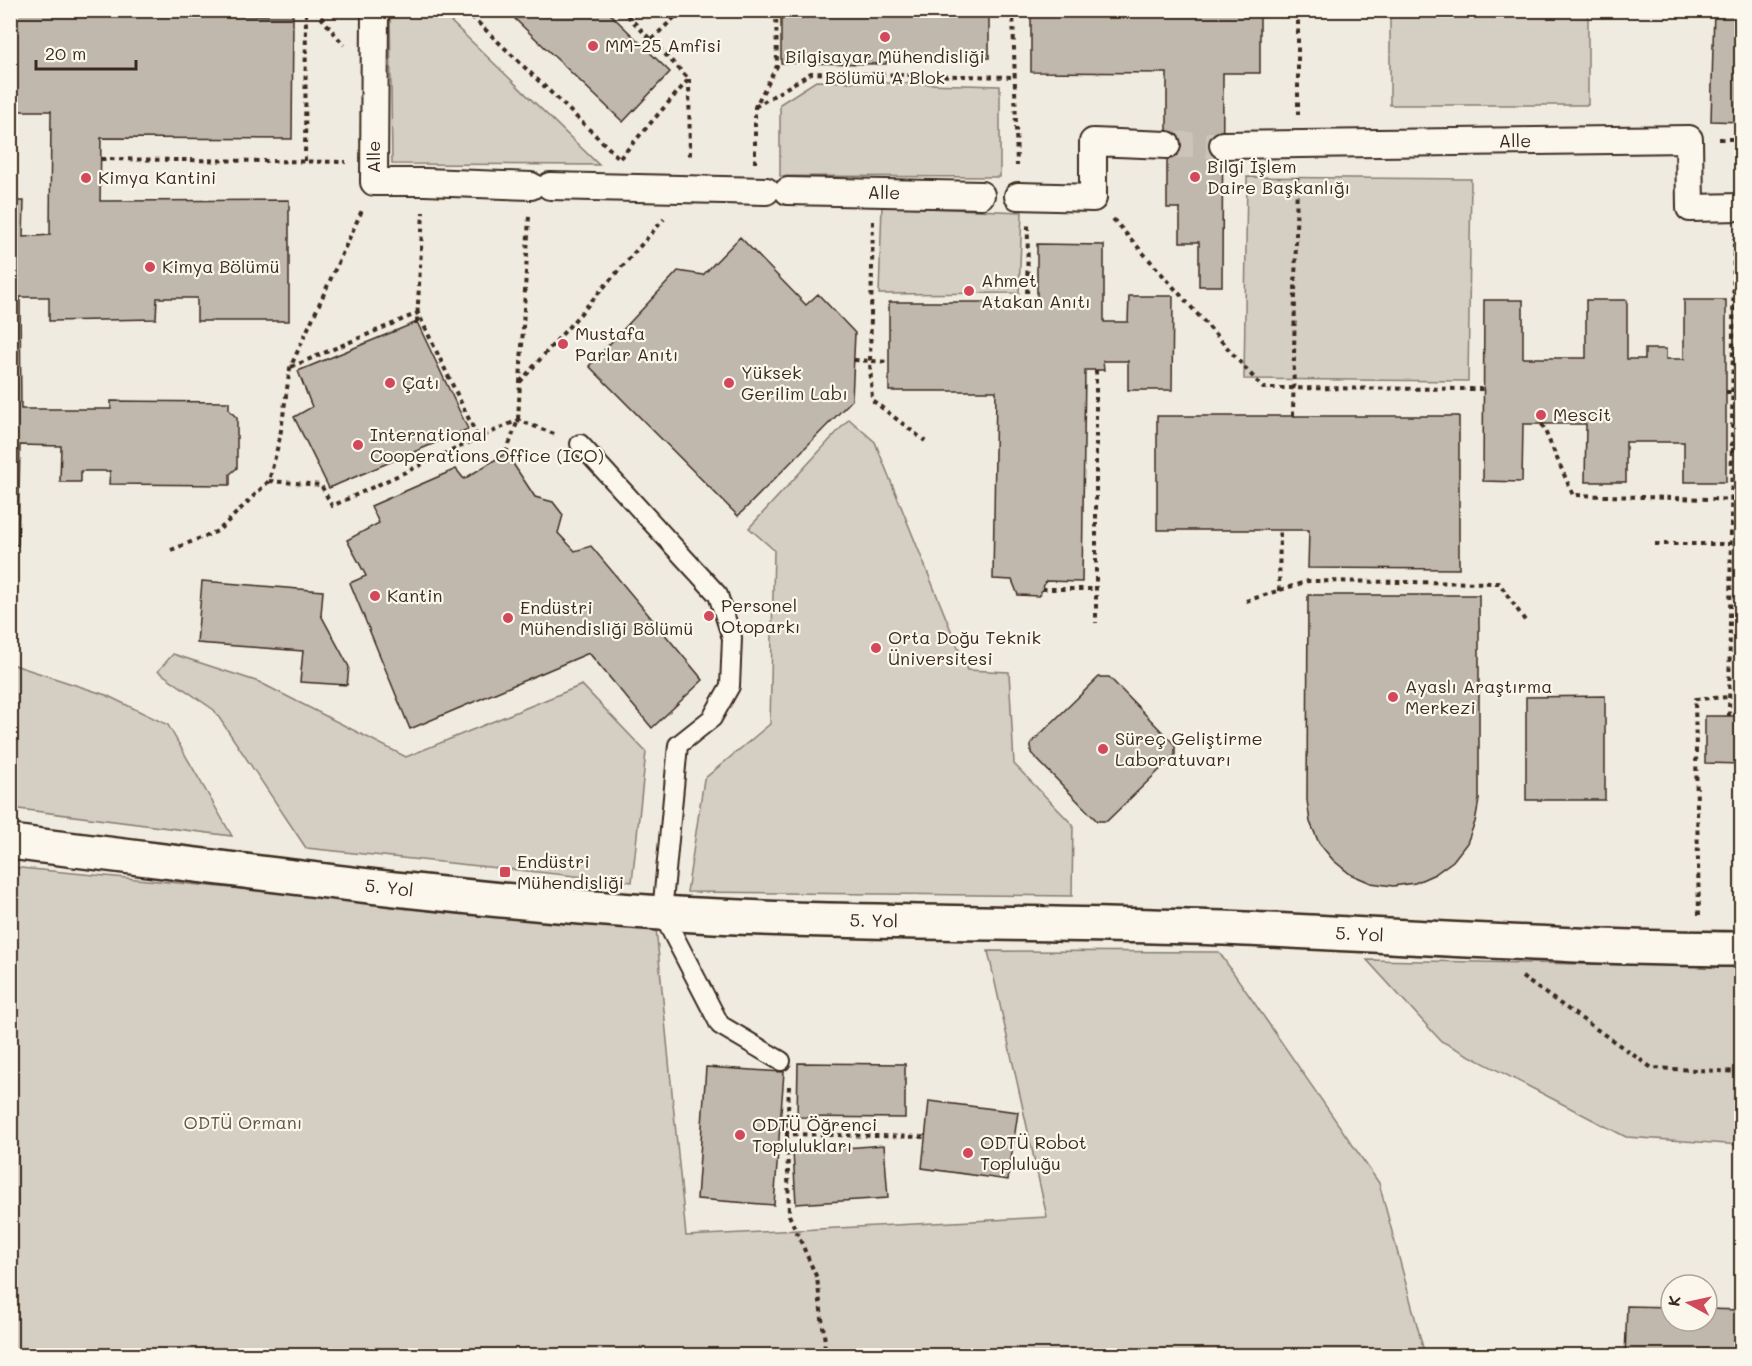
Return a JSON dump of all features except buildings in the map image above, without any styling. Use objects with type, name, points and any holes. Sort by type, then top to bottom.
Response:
[{"type":"street","name":"Alle","points":[[375,10],[374,172],[425,182],[981,195]]},
{"type":"street","name":"Alle","points":[[1222,145],[1689,139],[1690,208],[1738,207]]},
{"type":"street","points":[[1023,196],[1094,198],[1093,142],[1167,145]]},
{"type":"street","name":"5. Yol","points":[[10,843],[436,894],[662,913],[1241,929],[1742,949]]},
{"type":"lane","points":[[580,444],[718,595],[732,638],[730,686],[712,718],[678,745],[662,913],[720,1025],[781,1061]]},
{"type":"path","points":[[305,161],[306,10]]},
{"type":"path","points":[[465,10],[651,188]]},
{"type":"path","points":[[520,382],[691,189],[689,79],[622,10]]},
{"type":"path","points":[[652,39],[681,10]]},
{"type":"path","points":[[770,191],[755,107],[777,66],[776,10]]},
{"type":"path","points":[[1012,10],[1028,302]]},
{"type":"path","points":[[1293,416],[1298,10]]},
{"type":"path","points":[[755,107],[811,73],[1014,77]]},
{"type":"path","points":[[620,158],[689,79]]},
{"type":"path","points":[[101,159],[305,161],[374,172],[290,368],[280,437],[269,481],[218,531],[171,550]]},
{"type":"path","points":[[417,322],[425,182]]},
{"type":"path","points":[[506,453],[518,420],[540,186]]},
{"type":"path","points":[[873,193],[870,361],[872,400],[925,441]]},
{"type":"path","points":[[1094,198],[1263,388],[1483,388]]},
{"type":"path","points":[[1729,716],[1732,392],[1738,207]]},
{"type":"path","points":[[290,368],[418,313]]},
{"type":"path","points":[[418,313],[478,438]]},
{"type":"path","points":[[854,360],[889,362]]},
{"type":"path","points":[[1096,370],[1096,623]]},
{"type":"path","points":[[1726,392],[1732,392]]},
{"type":"path","points":[[269,481],[321,485],[332,506],[518,420],[580,444]]},
{"type":"path","points":[[1542,424],[1573,495],[1742,500]]},
{"type":"path","points":[[1731,450],[1742,450]]},
{"type":"path","points":[[1279,591],[1280,530]]},
{"type":"path","points":[[1655,544],[1730,544]]},
{"type":"path","points":[[1246,601],[1308,581],[1499,583],[1526,622]]},
{"type":"path","points":[[1042,589],[1096,589]]},
{"type":"path","points":[[1700,948],[1695,699],[1729,697]]},
{"type":"path","points":[[1515,973],[1652,1068],[1742,1072]]},
{"type":"path","points":[[781,1061],[789,1071],[787,1134],[789,1215],[817,1278],[825,1342],[823,1356]]},
{"type":"path","points":[[787,1134],[925,1137]]},
{"type":"green space","points":[[390,11],[440,11],[599,165],[392,164]]},
{"type":"green space","points":[[1390,11],[1588,11],[1588,105],[1390,105]]},
{"type":"green space","points":[[816,81],[1000,86],[1000,177],[780,176],[780,104]]},
{"type":"green space","points":[[1247,177],[1471,179],[1468,381],[1244,379]]},
{"type":"green space","points":[[882,206],[1022,212],[1019,293],[879,294]]},
{"type":"green space","points":[[849,419],[875,442],[967,670],[1009,672],[1014,764],[1073,825],[1072,896],[687,892],[704,779],[770,724],[774,550],[749,528]]},
{"type":"green space","points":[[173,654],[259,682],[406,757],[582,685],[646,752],[632,882],[306,848],[214,710],[158,671]]},
{"type":"green space","points":[[11,664],[106,695],[168,725],[232,836],[11,808]]},
{"type":"green space","name":"ODTÜ Ormanı","points":[[10,867],[656,928],[686,1236],[1047,1217],[988,951],[1219,952],[1379,1183],[1425,1355],[11,1355]]},
{"type":"green space","points":[[1367,960],[1741,967],[1741,1145],[1626,1137],[1441,1041]]},
{"type":"tunnel","points":[[1167,145],[1223,145]]},
{"type":"place","name":"Bilgisayar Mühendisliği Bölümü A Blok","points":[[885,37]]},
{"type":"place","name":"MM-25 Amfisi","points":[[593,46]]},
{"type":"place","name":"Bilgi İşlem Daire Başkanlığı","points":[[1195,177]]},
{"type":"place","name":"Kimya Kantini","points":[[86,178]]},
{"type":"place","name":"Kimya Bölümü","points":[[150,267]]},
{"type":"place","name":"Ahmet Atakan Anıtı","points":[[969,291]]},
{"type":"place","name":"Mustafa Parlar Anıtı","points":[[563,344]]},
{"type":"place","name":"Çatı","points":[[390,383]]},
{"type":"place","name":"Yüksek Gerilim Labı","points":[[729,383]]},
{"type":"place","name":"Mescit","points":[[1541,415]]},
{"type":"place","name":"International Cooperations Office (ICO)","points":[[358,445]]},
{"type":"place","name":"Kantin","points":[[375,596]]},
{"type":"place","name":"Personel Otoparkı","points":[[709,616]]},
{"type":"place","name":"Endüstri Mühendisliği Bölümü","points":[[508,618]]},
{"type":"place","name":"Orta Doğu Teknik Üniversitesi","points":[[876,648]]},
{"type":"place","name":"Ayaslı Araştırma Merkezi","points":[[1393,697]]},
{"type":"place","name":"Süreç Geliştirme Laboratuvarı","points":[[1103,749]]},
{"type":"place","name":"Endüstri Mühendisliği","points":[[505,872]]},
{"type":"place","name":"ODTÜ Öğrenci Toplulukları","points":[[740,1135]]},
{"type":"place","name":"ODTÜ Robot Topluluğu","points":[[968,1153]]}]
